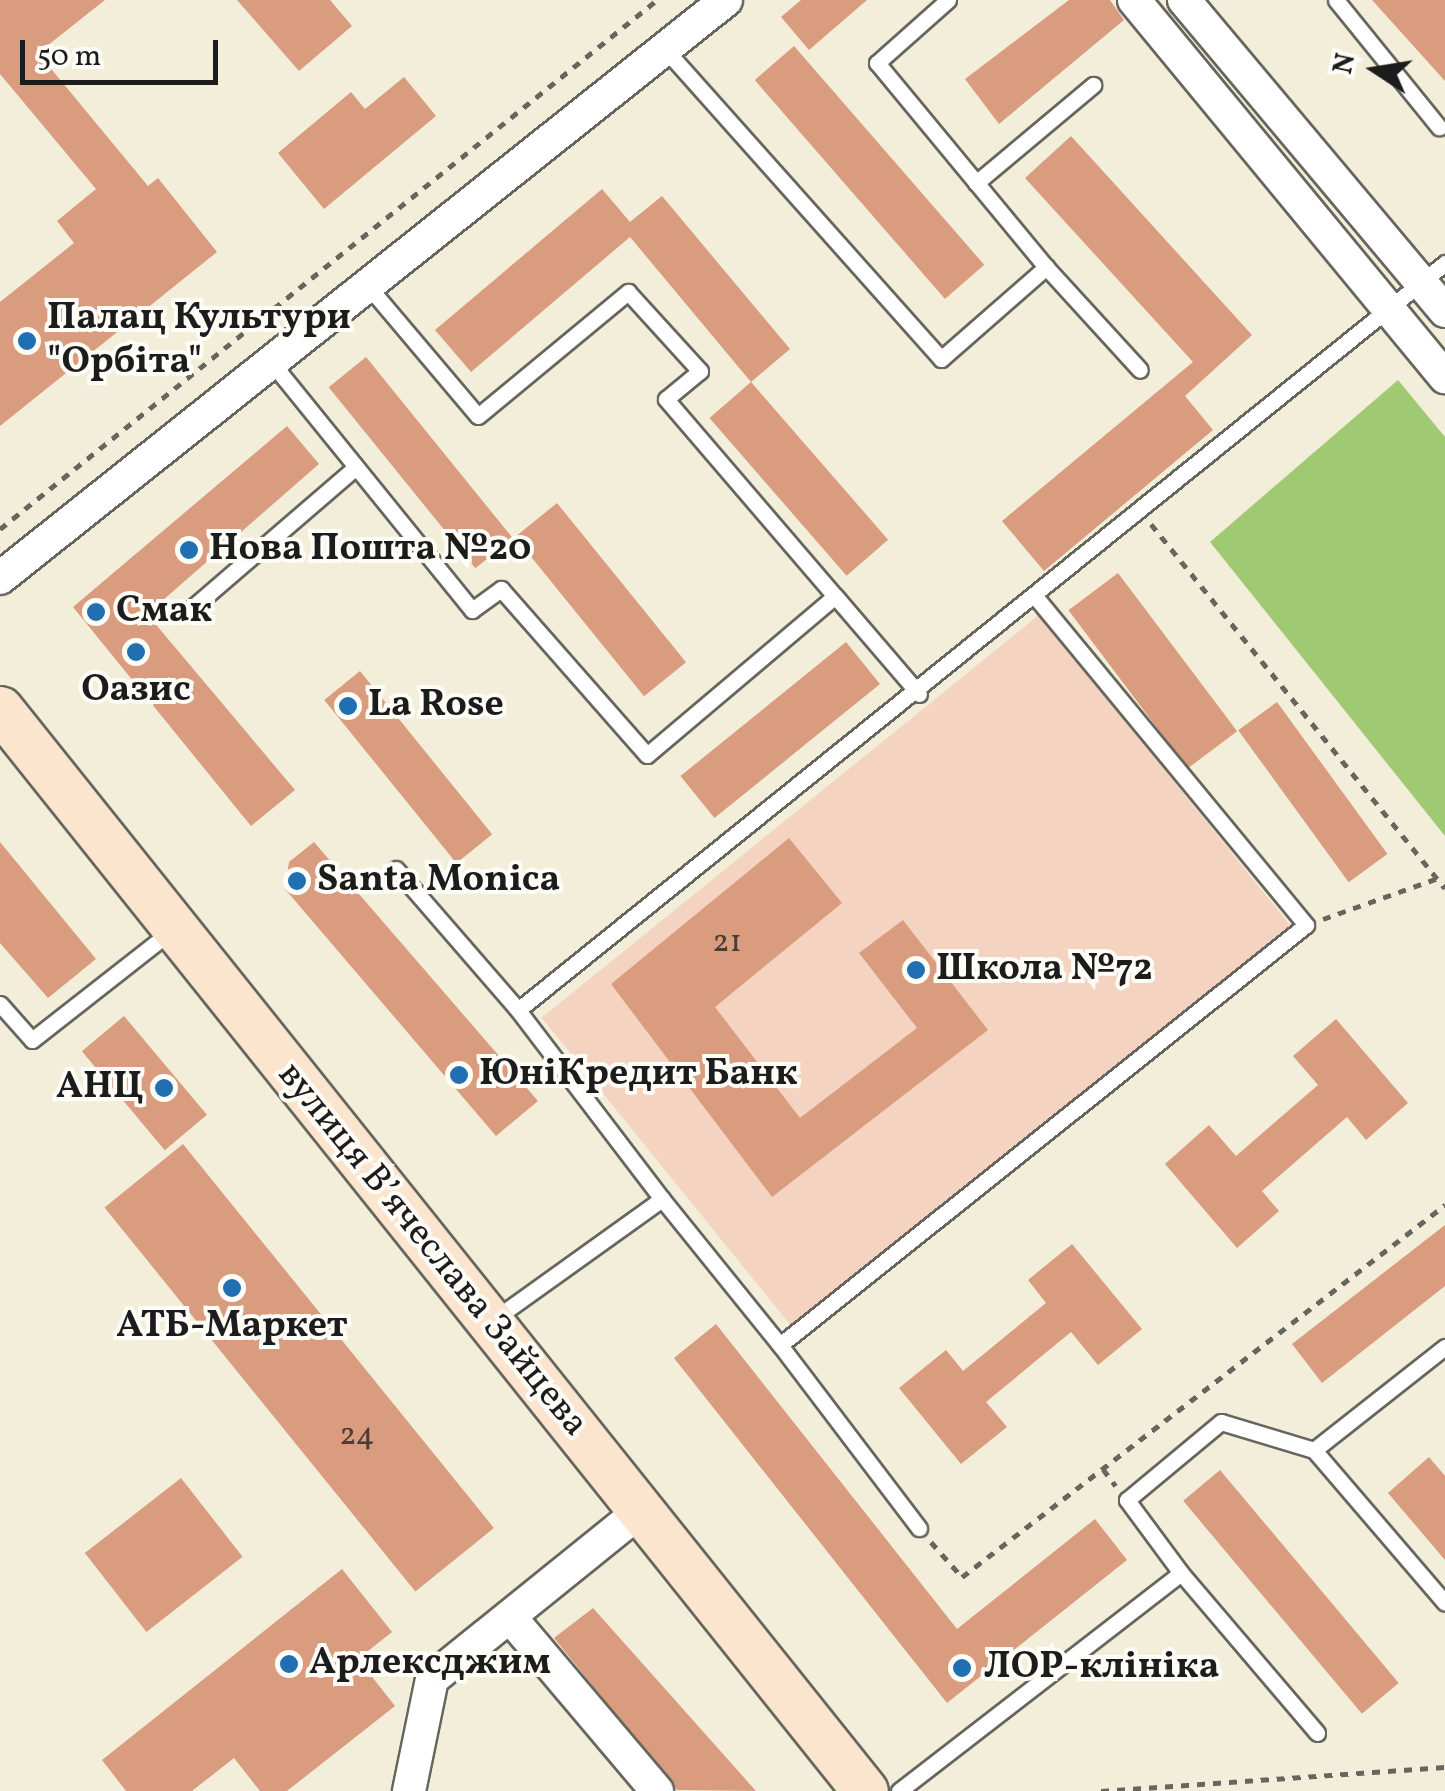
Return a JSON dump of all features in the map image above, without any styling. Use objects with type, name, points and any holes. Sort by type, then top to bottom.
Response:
[{"type":"main road","name":"вулиця Вʼячеслава Зайцева","points":[[0,709],[865,1791]]},
{"type":"main road","name":"вулиця Вʼячеслава Зайцева","points":[[0,740],[629,1520],[830,1791]]},
{"type":"street","points":[[0,578],[726,0]]},
{"type":"street","points":[[1134,0],[1445,376]]},
{"type":"street","points":[[1184,0],[1433,272],[1445,311]]},
{"type":"street","points":[[409,1791],[432,1679],[629,1520]]},
{"type":"street","points":[[510,1617],[657,1791]]},
{"type":"lane","points":[[948,0],[877,63],[1046,267],[1140,370]]},
{"type":"lane","points":[[1336,0],[1439,127]]},
{"type":"lane","points":[[665,49],[941,358],[1046,267]]},
{"type":"lane","points":[[976,183],[1093,85]]},
{"type":"lane","points":[[518,1010],[1038,600],[1433,272]]},
{"type":"lane","points":[[368,286],[478,416],[628,292],[700,370],[666,399],[919,694]]},
{"type":"lane","points":[[272,363],[472,610],[501,588],[647,755],[835,596]]},
{"type":"lane","points":[[186,614],[356,467]]},
{"type":"lane","points":[[780,1345],[1306,924],[1038,600]]},
{"type":"lane","points":[[396,869],[518,1010],[920,1528]]},
{"type":"lane","points":[[0,1004],[32,1040],[161,940]]},
{"type":"lane","points":[[490,1322],[662,1199]]},
{"type":"lane","points":[[1314,1450],[1442,1356]]},
{"type":"lane","points":[[1317,1733],[1181,1573],[1127,1500],[1221,1422],[1314,1450],[1445,1603]]},
{"type":"lane","points":[[899,1791],[1181,1573]]},
{"type":"path","points":[[0,529],[657,0]]},
{"type":"path","points":[[1142,513],[1445,888]]},
{"type":"path","points":[[1306,924],[1438,878]]},
{"type":"path","points":[[920,1528],[962,1578],[1445,1205]]},
{"type":"path","points":[[1101,1791],[1445,1767]]},
{"type":"shaded area","name":"Школа №72","points":[[1039,615],[1292,927],[795,1330],[542,1018]]},
{"type":"green space","points":[[1398,380],[1445,437],[1445,836],[1210,542]]},
{"type":"building","points":[[0,0],[105,0],[38,53],[148,186],[158,178],[217,252],[0,426],[0,302],[74,243],[57,221],[96,189],[0,74]]},
{"type":"building","points":[[237,0],[330,0],[352,26],[299,71]]},
{"type":"building","points":[[801,0],[867,0],[809,50],[781,17]]},
{"type":"building","points":[[1069,0],[1110,0],[1124,20],[999,124],[965,79]]},
{"type":"building","points":[[1372,0],[1445,0],[1445,81]]},
{"type":"building","points":[[794,46],[984,265],[945,299],[755,80]]},
{"type":"building","points":[[404,77],[436,116],[324,209],[278,153],[351,92],[365,109]]},
{"type":"building","points":[[1071,136],[1252,335],[1185,396],[1213,430],[1044,571],[1002,521],[1193,362],[1025,178]]},
{"type":"building","points":[[602,189],[630,222],[662,196],[790,349],[751,382],[630,237],[471,372],[435,330]]},
{"type":"building","points":[[366,357],[513,538],[475,568],[329,387]]},
{"type":"building","points":[[751,382],[888,540],[847,576],[709,418]]},
{"type":"building","points":[[287,426],[319,464],[147,614],[295,790],[251,826],[73,607]]},
{"type":"building","points":[[557,503],[686,662],[644,696],[515,537]]},
{"type":"building","points":[[1118,573],[1237,731],[1188,768],[1068,610]]},
{"type":"building","points":[[846,642],[880,684],[714,818],[680,776]]},
{"type":"building","points":[[360,671],[492,834],[456,863],[324,700]]},
{"type":"building","points":[[1277,702],[1388,854],[1349,882],[1238,730]]},
{"type":"building","points":[[789,838],[842,903],[715,1007],[800,1118],[917,1028],[859,953],[903,920],[988,1030],[772,1197],[611,984]]},
{"type":"building","points":[[0,842],[96,959],[48,998],[0,943]]},
{"type":"building","points":[[314,842],[538,1101],[496,1136],[285,889],[289,862]]},
{"type":"building","points":[[124,1016],[207,1115],[165,1150],[82,1051]]},
{"type":"building","points":[[1336,1019],[1408,1103],[1366,1140],[1347,1117],[1262,1191],[1279,1211],[1237,1248],[1165,1164],[1209,1125],[1236,1156],[1318,1085],[1293,1056]]},
{"type":"building","points":[[183,1144],[494,1528],[415,1591],[105,1208]]},
{"type":"building","points":[[1445,1225],[1445,1286],[1322,1383],[1292,1344]]},
{"type":"building","points":[[1072,1244],[1142,1329],[1098,1365],[1071,1332],[986,1402],[1007,1427],[961,1464],[899,1388],[946,1350],[963,1371],[1046,1303],[1028,1280]]},
{"type":"building","points":[[716,1324],[957,1629],[1095,1519],[1127,1560],[947,1703],[674,1358]]},
{"type":"building","points":[[1429,1457],[1445,1476],[1445,1560],[1388,1493]]},
{"type":"building","points":[[1220,1470],[1399,1683],[1362,1714],[1183,1501]]},
{"type":"building","points":[[181,1478],[243,1557],[146,1632],[85,1553]]},
{"type":"building","points":[[342,1569],[392,1632],[358,1659],[395,1706],[287,1791],[260,1791],[234,1758],[192,1791],[126,1791],[102,1760]]},
{"type":"building","points":[[593,1608],[756,1791],[677,1790],[554,1638]]},
{"type":"place","name":"Палац Культури \"Орбіта\"","points":[[27,341]]},
{"type":"place","name":"Нова Пошта №20","points":[[189,550]]},
{"type":"place","name":"Смак","points":[[96,612]]},
{"type":"place","name":"Оазис","points":[[136,652]]},
{"type":"place","name":"La Rose","points":[[348,706]]},
{"type":"place","name":"Santa Monica","points":[[297,881]]},
{"type":"place","name":"Школа №72","points":[[916,970]]},
{"type":"place","name":"ЮніКредит Банк","points":[[459,1075]]},
{"type":"place","name":"АНЦ","points":[[164,1088]]},
{"type":"place","name":"АТБ-Маркет","points":[[232,1288]]},
{"type":"place","name":"Арлексджим","points":[[289,1664]]},
{"type":"place","name":"ЛОР-клініка","points":[[962,1668]]}]
